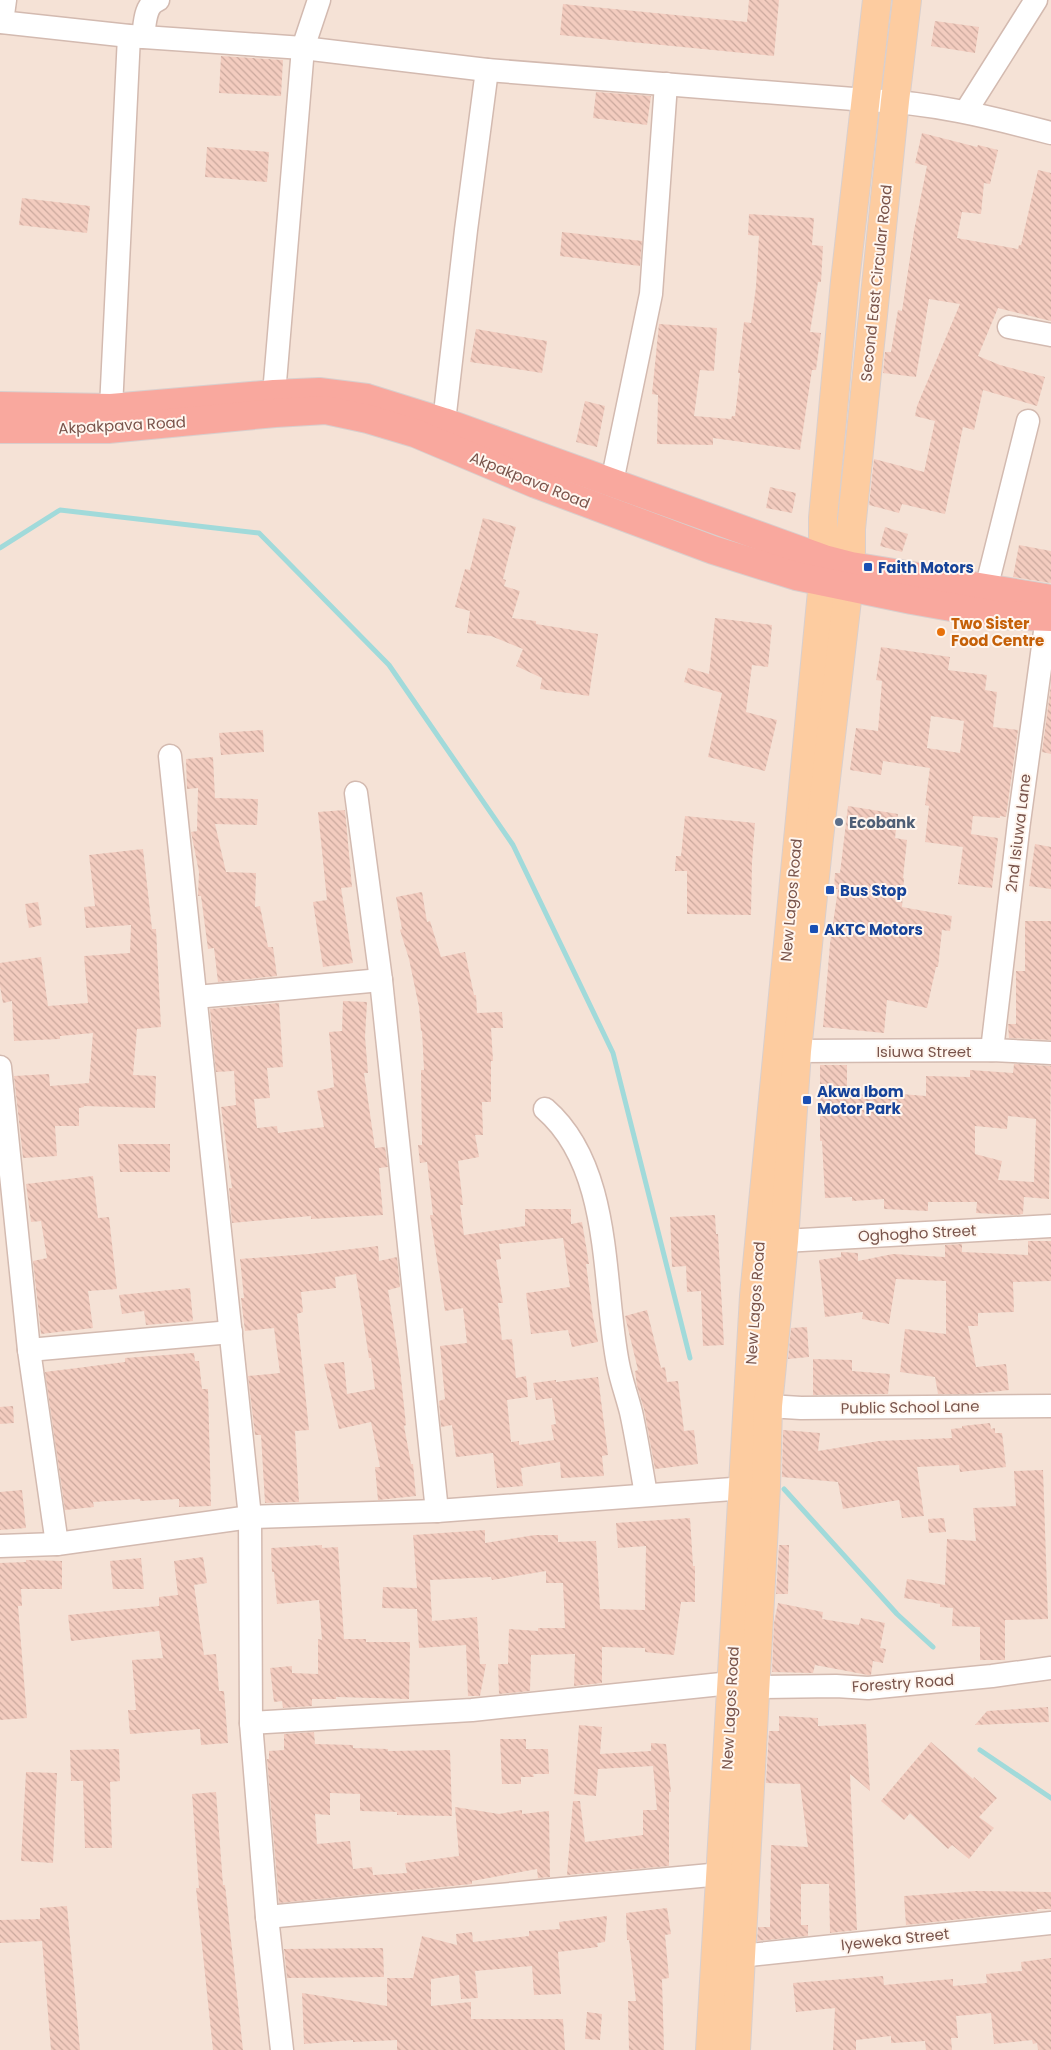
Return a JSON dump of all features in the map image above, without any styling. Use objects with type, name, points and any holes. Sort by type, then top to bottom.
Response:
[{"type":"highway","name":"Akpakpava Road","points":[[0,406],[111,408],[319,392],[367,398],[444,422],[612,482],[837,573],[912,600],[996,615],[1050,611]]},
{"type":"highway","name":"Akpakpava Road","points":[[0,429],[108,429],[326,410],[368,419],[415,434],[536,484],[713,550],[796,576],[837,573],[986,589],[1050,611]]},
{"type":"main road","name":"Second East Circular Road","points":[[837,573],[823,518],[845,281],[877,0]]},
{"type":"main road","name":"Second East Circular Road","points":[[837,573],[851,529],[907,0]]},
{"type":"main road","name":"New Lagos Road","points":[[755,1488],[768,1406],[784,1242],[797,1051],[837,573]]},
{"type":"main road","name":"New Lagos Road","points":[[736,2050],[740,1956],[743,1685],[755,1488],[754,1296],[837,573]]},
{"type":"main road","name":"New Lagos Road","points":[[710,2050],[721,1874],[743,1685]]},
{"type":"street","points":[[5,0],[1,22],[136,36],[303,48],[487,70],[895,101],[966,111],[1051,133]]},
{"type":"street","points":[[111,408],[136,36],[148,8],[154,1],[158,0]]},
{"type":"street","points":[[274,394],[303,48],[320,0]]},
{"type":"street","points":[[966,111],[1036,0]]},
{"type":"street","points":[[444,422],[487,70]]},
{"type":"street","points":[[612,482],[651,294],[666,84]]},
{"type":"street","points":[[1009,327],[1051,335]]},
{"type":"street","points":[[986,589],[1028,421]]},
{"type":"street","name":"2nd Isiuwa Lane","points":[[992,1050],[1019,822],[1050,611]]},
{"type":"street","points":[[170,756],[250,1517],[251,1723],[267,1917],[282,2050]]},
{"type":"street","points":[[356,794],[381,980],[437,1511]]},
{"type":"street","points":[[196,997],[381,980]]},
{"type":"street","name":"Isiuwa Street","points":[[797,1051],[992,1050],[1051,1053]]},
{"type":"street","points":[[0,1067],[29,1350],[57,1544]]},
{"type":"street","points":[[545,1109],[563,1127],[574,1144],[596,1205],[607,1272],[618,1365],[631,1412],[646,1494]]},
{"type":"street","name":"Oghogho Street","points":[[784,1242],[1051,1226]]},
{"type":"street","points":[[29,1350],[231,1332]]},
{"type":"street","name":"Public School Lane","points":[[768,1406],[801,1408],[1051,1406]]},
{"type":"street","points":[[0,1546],[57,1544],[250,1517],[437,1511],[646,1494],[755,1488]]},
{"type":"street","name":"Forestry Road","points":[[251,1723],[472,1710],[743,1685],[868,1688],[992,1676],[1051,1668]]},
{"type":"street","points":[[267,1917],[721,1874]]},
{"type":"street","name":"Iyeweka Street","points":[[740,1956],[1051,1922]]},
{"type":"shaded area","points":[[0,0],[1051,0],[1051,2050],[0,2050]]},
{"type":"building","points":[[749,0],[779,0],[774,56],[560,35],[563,4],[747,22]]},
{"type":"building","points":[[935,21],[979,27],[975,53],[931,46]]},
{"type":"building","points":[[221,56],[283,60],[281,96],[219,93]]},
{"type":"building","points":[[596,92],[651,96],[647,125],[593,118]]},
{"type":"building","points":[[922,133],[977,147],[978,145],[998,150],[990,184],[984,183],[981,214],[962,212],[957,238],[1018,249],[1019,245],[1021,245],[1038,170],[1051,173],[1051,321],[998,308],[978,356],[1000,365],[1045,377],[1037,406],[983,390],[974,430],[963,427],[945,514],[902,504],[899,513],[869,505],[874,459],[924,472],[935,421],[915,416],[917,406],[960,304],[929,299],[916,377],[883,373],[885,352],[891,352],[898,310],[902,311],[914,231],[927,166],[915,163]]},
{"type":"building","points":[[207,147],[269,152],[267,182],[205,177]]},
{"type":"building","points":[[22,198],[90,206],[87,233],[19,225]]},
{"type":"building","points":[[749,214],[814,218],[812,245],[823,246],[821,282],[818,282],[810,332],[821,333],[816,370],[812,370],[800,450],[713,438],[713,445],[657,444],[658,395],[652,394],[659,324],[717,328],[714,371],[700,370],[694,416],[731,419],[732,416],[735,416],[744,322],[751,323],[756,287],[759,236],[748,235]]},
{"type":"building","points":[[562,232],[642,241],[640,266],[560,256]]},
{"type":"building","points":[[476,329],[547,341],[542,373],[470,362]]},
{"type":"building","points":[[585,401],[605,406],[597,447],[576,442]]},
{"type":"building","points":[[770,487],[796,493],[792,513],[766,508]]},
{"type":"building","points":[[483,518],[516,527],[503,579],[506,580],[504,586],[520,591],[512,618],[536,621],[536,624],[598,634],[589,696],[540,689],[542,678],[516,666],[523,649],[491,636],[467,633],[470,611],[455,607],[465,569],[470,570]]},
{"type":"building","points":[[885,527],[908,534],[902,552],[880,546]]},
{"type":"building","points":[[1019,545],[1051,551],[1051,583],[1013,577]]},
{"type":"building","points":[[715,618],[772,625],[768,667],[752,665],[746,712],[777,720],[765,771],[708,757],[722,693],[684,682],[688,668],[709,674]]},
{"type":"building","points":[[881,647],[950,657],[948,670],[987,675],[985,690],[997,692],[993,727],[1018,730],[1006,817],[973,816],[971,834],[998,838],[992,888],[958,884],[963,847],[925,842],[929,806],[925,805],[930,768],[883,761],[881,775],[850,770],[856,728],[878,731],[882,681],[876,680]],"holes":[[[931,716],[964,721],[960,753],[927,748]]]},
{"type":"building","points":[[1051,685],[1051,754],[1042,752]]},
{"type":"building","points":[[263,730],[264,752],[221,755],[219,733]]},
{"type":"building","points":[[213,757],[215,798],[258,799],[257,825],[215,824],[226,872],[256,873],[255,907],[260,906],[268,947],[273,947],[277,976],[218,982],[214,948],[208,949],[201,896],[198,896],[199,872],[191,832],[197,831],[198,788],[187,789],[186,759]]},
{"type":"building","points":[[848,806],[898,814],[895,838],[907,840],[902,907],[952,916],[950,931],[942,930],[938,967],[936,967],[927,1008],[887,1000],[884,1033],[823,1027],[830,944],[838,889],[834,889],[835,873],[840,873]]},
{"type":"building","points":[[345,810],[352,887],[341,888],[353,963],[323,967],[313,902],[327,900],[318,812]]},
{"type":"building","points":[[685,816],[755,823],[751,915],[687,914],[687,871],[675,871],[676,856],[681,856]]},
{"type":"building","points":[[1035,844],[1051,847],[1051,889],[1029,886]]},
{"type":"building","points":[[143,849],[152,929],[156,929],[161,1027],[137,1029],[133,1075],[156,1076],[155,1108],[84,1106],[79,1108],[79,1126],[55,1126],[57,1156],[23,1158],[14,1076],[49,1074],[50,1086],[89,1083],[93,1033],[60,1036],[60,1039],[14,1041],[12,1001],[3,1003],[0,986],[0,963],[41,957],[48,1006],[88,1003],[84,956],[130,953],[131,925],[86,928],[84,907],[95,906],[89,855]]},
{"type":"building","points":[[422,892],[427,922],[430,921],[441,957],[465,952],[474,995],[476,995],[477,1013],[502,1012],[503,1028],[491,1028],[493,1061],[491,1061],[491,1102],[482,1102],[483,1135],[475,1135],[479,1157],[458,1161],[463,1205],[460,1205],[464,1235],[525,1226],[525,1209],[571,1209],[571,1224],[582,1222],[589,1264],[586,1264],[598,1342],[572,1347],[568,1330],[531,1334],[526,1293],[570,1287],[563,1238],[499,1244],[501,1259],[496,1260],[503,1303],[498,1303],[502,1340],[512,1339],[516,1378],[526,1376],[528,1397],[507,1400],[511,1442],[519,1441],[519,1445],[554,1440],[551,1425],[556,1424],[552,1398],[536,1400],[533,1383],[598,1377],[608,1455],[602,1456],[604,1476],[561,1478],[560,1462],[521,1468],[523,1486],[497,1488],[493,1453],[456,1457],[452,1425],[441,1427],[439,1401],[445,1399],[440,1346],[467,1343],[463,1308],[445,1311],[430,1215],[433,1215],[427,1162],[420,1163],[418,1145],[422,1145],[421,1070],[424,1070],[422,1031],[409,959],[400,930],[402,929],[396,897]]},
{"type":"building","points":[[38,902],[42,925],[29,928],[25,904]]},
{"type":"building","points":[[1025,921],[1051,921],[1051,1040],[1009,1038],[1008,1024],[1016,1024],[1016,971],[1025,971]]},
{"type":"building","points":[[343,1001],[367,1002],[365,1037],[368,1073],[364,1073],[375,1148],[385,1147],[388,1167],[379,1168],[383,1215],[311,1219],[311,1216],[232,1223],[229,1188],[232,1188],[221,1107],[236,1105],[234,1071],[216,1072],[210,1009],[279,1003],[283,1067],[267,1068],[270,1098],[254,1099],[257,1128],[277,1126],[278,1133],[324,1127],[317,1091],[334,1087],[329,1032],[342,1031]]},
{"type":"building","points":[[1014,1064],[1051,1066],[1049,1199],[1024,1197],[1023,1214],[1016,1215],[976,1213],[977,1202],[928,1202],[928,1211],[884,1209],[884,1199],[852,1201],[852,1197],[825,1198],[822,1141],[820,1141],[820,1065],[847,1065],[847,1093],[889,1097],[889,1093],[926,1096],[926,1076],[970,1077],[970,1070],[1013,1073]],"holes":[[[1008,1116],[1036,1119],[1034,1182],[998,1180],[1002,1161],[975,1154],[975,1126],[1007,1129]]]},
{"type":"building","points":[[118,1144],[170,1144],[170,1172],[120,1172]]},
{"type":"building","points":[[93,1176],[98,1218],[109,1217],[117,1289],[88,1291],[93,1328],[41,1334],[33,1261],[47,1258],[41,1221],[31,1222],[26,1184]]},
{"type":"building","points":[[715,1215],[716,1234],[718,1234],[724,1345],[703,1346],[701,1291],[687,1292],[686,1266],[672,1267],[670,1217]]},
{"type":"building","points":[[1028,1241],[1051,1241],[1051,1281],[1013,1282],[1014,1312],[978,1313],[978,1326],[968,1326],[976,1367],[1006,1364],[1009,1390],[972,1394],[938,1394],[935,1377],[900,1372],[905,1329],[946,1334],[946,1281],[896,1279],[889,1324],[862,1319],[863,1312],[825,1317],[819,1260],[841,1257],[841,1252],[858,1253],[858,1261],[893,1254],[945,1257],[945,1245],[962,1244],[962,1252],[1028,1255]]},
{"type":"building","points":[[378,1246],[379,1261],[397,1257],[400,1287],[388,1290],[400,1368],[406,1425],[404,1426],[411,1464],[413,1464],[416,1496],[378,1500],[375,1467],[380,1467],[371,1422],[339,1429],[324,1364],[344,1362],[347,1394],[375,1389],[356,1274],[335,1277],[336,1288],[301,1292],[303,1312],[297,1314],[309,1430],[295,1431],[299,1502],[265,1503],[261,1435],[255,1435],[248,1376],[280,1373],[274,1328],[245,1331],[241,1298],[244,1298],[240,1259]]},
{"type":"building","points":[[190,1288],[193,1321],[146,1325],[144,1311],[122,1314],[119,1295]]},
{"type":"building","points":[[647,1310],[661,1368],[665,1367],[667,1382],[678,1381],[684,1431],[694,1430],[698,1464],[655,1469],[644,1409],[637,1386],[635,1371],[638,1370],[625,1316]]},
{"type":"building","points":[[807,1327],[809,1357],[788,1359],[791,1328]]},
{"type":"building","points":[[194,1353],[195,1361],[199,1361],[202,1389],[208,1389],[211,1506],[179,1507],[179,1499],[140,1501],[140,1499],[93,1502],[94,1507],[65,1510],[45,1372],[125,1362],[125,1358]]},
{"type":"building","points":[[813,1359],[852,1360],[852,1371],[890,1374],[888,1394],[813,1395]]},
{"type":"building","points":[[13,1406],[14,1423],[0,1424],[0,1407]]},
{"type":"building","points":[[990,1423],[991,1429],[995,1428],[995,1433],[1002,1433],[1006,1467],[960,1472],[959,1465],[917,1467],[924,1516],[902,1518],[899,1500],[843,1509],[838,1482],[782,1477],[783,1430],[820,1433],[818,1451],[879,1441],[952,1438],[951,1429]]},
{"type":"building","points":[[1043,1470],[1048,1619],[1005,1620],[1005,1660],[980,1660],[980,1627],[952,1626],[953,1608],[940,1607],[940,1604],[904,1598],[907,1579],[945,1585],[947,1539],[976,1541],[973,1508],[1016,1506],[1014,1471]]},
{"type":"building","points":[[22,1490],[26,1528],[0,1530],[0,1492]]},
{"type":"building","points":[[690,1518],[693,1566],[695,1566],[695,1602],[681,1602],[674,1655],[645,1652],[645,1648],[602,1647],[602,1683],[574,1686],[575,1654],[531,1655],[530,1691],[499,1694],[498,1664],[508,1664],[509,1629],[538,1631],[538,1628],[565,1628],[563,1583],[546,1583],[546,1571],[492,1580],[491,1577],[430,1580],[432,1621],[477,1617],[480,1664],[486,1664],[480,1696],[468,1696],[466,1645],[419,1648],[417,1609],[382,1608],[383,1587],[417,1588],[413,1535],[485,1530],[485,1543],[535,1535],[558,1535],[558,1542],[596,1541],[600,1609],[645,1610],[646,1546],[618,1548],[616,1523]]},
{"type":"building","points":[[944,1518],[946,1532],[929,1533],[928,1519]]},
{"type":"building","points":[[322,1545],[322,1548],[338,1547],[344,1639],[366,1639],[366,1642],[410,1642],[409,1699],[336,1697],[336,1699],[312,1699],[312,1706],[283,1708],[282,1701],[274,1702],[270,1668],[292,1666],[292,1673],[318,1674],[318,1639],[322,1640],[319,1600],[277,1604],[274,1572],[272,1572],[271,1548]]},
{"type":"building","points":[[779,1545],[789,1545],[788,1594],[776,1594]]},
{"type":"building","points":[[203,1557],[207,1583],[194,1585],[204,1655],[216,1654],[219,1691],[224,1691],[228,1743],[201,1745],[200,1729],[130,1734],[128,1710],[136,1710],[132,1660],[163,1658],[159,1631],[71,1641],[68,1615],[159,1606],[159,1597],[178,1595],[174,1561]]},
{"type":"building","points":[[141,1558],[144,1589],[113,1589],[110,1561]]},
{"type":"building","points":[[26,1560],[62,1561],[62,1589],[21,1589],[22,1606],[18,1606],[27,1718],[0,1720],[0,1563],[26,1562]]},
{"type":"building","points":[[778,1603],[823,1612],[822,1619],[859,1625],[861,1618],[885,1623],[880,1648],[886,1649],[883,1663],[873,1661],[871,1675],[815,1665],[813,1673],[772,1672],[774,1623]]},
{"type":"building","points":[[1048,1707],[1049,1722],[975,1725],[987,1711]]},
{"type":"building","points":[[779,1716],[818,1718],[818,1726],[866,1724],[870,1791],[850,1774],[857,1930],[830,1933],[829,1884],[801,1884],[801,1925],[808,1925],[808,1936],[757,1941],[758,1927],[770,1927],[771,1845],[808,1847],[800,1784],[766,1783],[769,1731],[779,1731]]},
{"type":"building","points":[[579,1725],[602,1727],[600,1754],[651,1751],[651,1743],[666,1744],[671,1792],[669,1792],[669,1866],[567,1875],[573,1801],[580,1801],[585,1842],[643,1835],[643,1810],[657,1810],[653,1766],[598,1769],[596,1796],[574,1794]]},
{"type":"building","points":[[314,1732],[315,1744],[353,1745],[353,1748],[388,1749],[388,1751],[450,1750],[452,1816],[397,1815],[397,1812],[360,1811],[360,1794],[330,1793],[330,1815],[315,1814],[317,1844],[350,1841],[353,1869],[372,1867],[373,1875],[407,1873],[405,1863],[459,1856],[455,1807],[499,1814],[522,1810],[522,1814],[549,1811],[550,1877],[538,1878],[537,1869],[472,1881],[472,1884],[279,1903],[267,1759],[269,1759],[269,1751],[284,1750],[284,1734]]},
{"type":"building","points":[[500,1739],[526,1739],[526,1749],[548,1749],[549,1774],[533,1774],[534,1777],[521,1777],[521,1784],[502,1784]]},
{"type":"building","points":[[931,1742],[997,1798],[979,1817],[994,1828],[969,1859],[952,1845],[948,1849],[910,1813],[904,1820],[881,1801]]},
{"type":"building","points":[[119,1749],[120,1781],[110,1782],[112,1848],[85,1848],[83,1781],[71,1781],[70,1750]]},
{"type":"building","points":[[26,1772],[57,1773],[53,1863],[21,1861]]},
{"type":"building","points":[[216,1792],[223,1885],[225,1885],[243,2050],[213,2050],[196,1888],[199,1888],[192,1794]]},
{"type":"building","points":[[975,1891],[1051,1892],[1051,1909],[1037,1909],[1037,1911],[906,1925],[904,1896]]},
{"type":"building","points":[[67,1906],[80,2050],[51,2050],[42,1941],[0,1943],[0,1920],[40,1919],[40,1908]]},
{"type":"building","points":[[667,1908],[671,1934],[665,1935],[669,1978],[662,1979],[664,2050],[629,2050],[628,2001],[636,2001],[629,1940],[627,1940],[626,1913]]},
{"type":"building","points":[[607,1916],[605,1942],[597,1943],[598,1947],[558,1952],[561,1994],[534,1995],[532,1966],[475,1971],[478,1998],[461,1999],[459,1975],[431,1979],[431,2006],[471,2002],[471,2019],[563,2019],[565,2050],[397,2050],[397,2040],[353,2042],[353,2040],[304,2044],[302,1993],[387,2006],[387,1978],[413,1978],[422,1936],[457,1945],[456,1934],[472,1932],[473,1942],[529,1936],[529,1931],[560,1929],[559,1922]]},
{"type":"building","points":[[383,1948],[384,1977],[287,1978],[284,1949]]},
{"type":"building","points":[[1051,1958],[1051,2050],[1038,2050],[1037,2043],[1033,2044],[1032,2040],[994,2044],[991,2013],[956,2016],[958,2038],[951,2038],[952,2050],[926,2050],[925,2041],[891,2043],[891,2036],[856,2040],[856,2050],[833,2050],[835,2008],[796,2012],[793,1983],[883,1976],[884,1985],[953,1979],[953,1986],[987,1983],[986,1974],[1022,1971],[1021,1962]]},
{"type":"building","points":[[587,2012],[602,2014],[600,2040],[585,2039]]},
{"type":"waterway","points":[[0,548],[60,510],[259,533],[389,665],[513,845],[613,1053],[690,1358]]},
{"type":"waterway","points":[[784,1489],[897,1614],[933,1647]]},
{"type":"waterway","points":[[980,1750],[1051,1798]]},
{"type":"place","name":"Faith Motors","points":[[868,567]]},
{"type":"place","name":"Two Sister Food Centre","points":[[941,632]]},
{"type":"place","name":"Ecobank","points":[[839,822]]},
{"type":"place","name":"Bus Stop","points":[[830,890]]},
{"type":"place","name":"AKTC Motors","points":[[814,929]]},
{"type":"place","name":"Akwa Ibom Motor Park","points":[[807,1100]]}]
